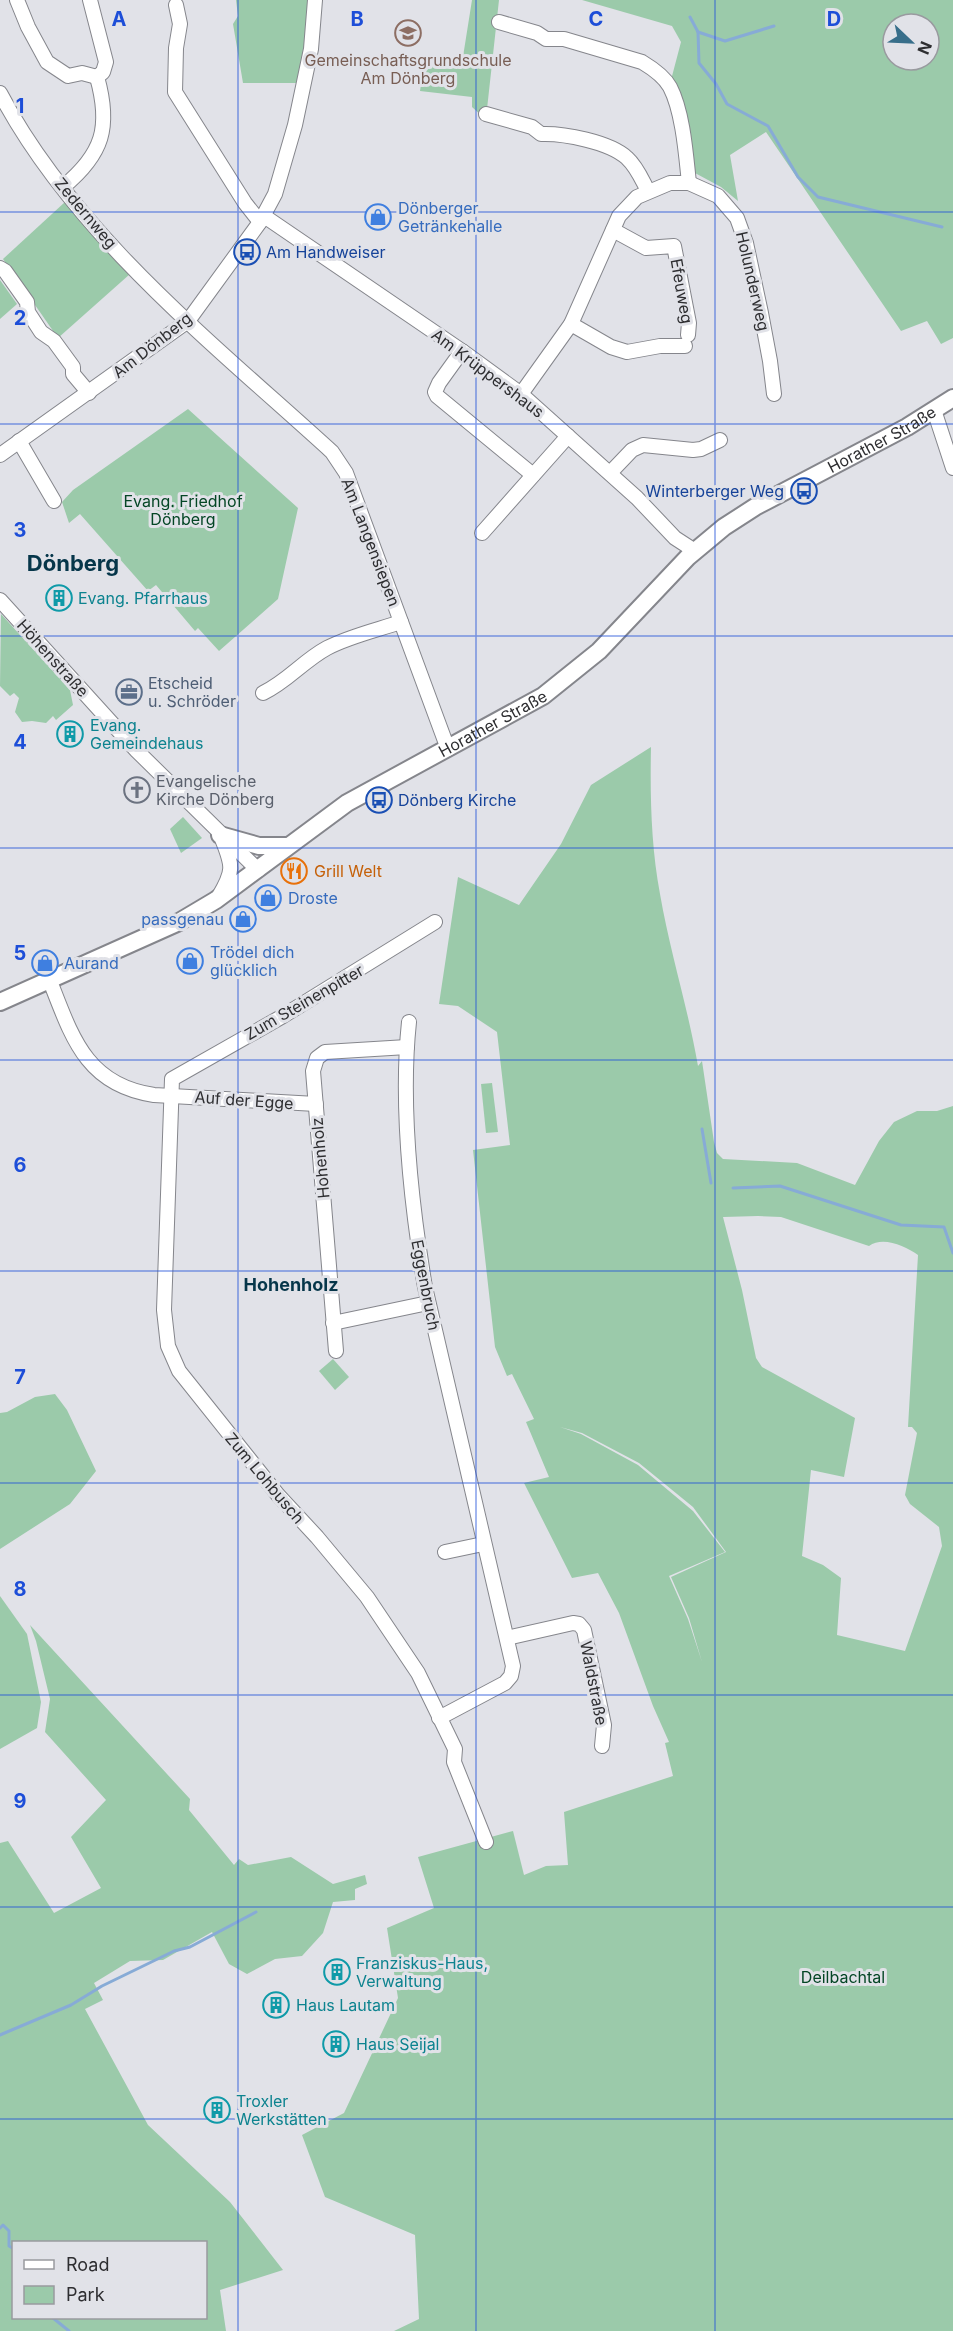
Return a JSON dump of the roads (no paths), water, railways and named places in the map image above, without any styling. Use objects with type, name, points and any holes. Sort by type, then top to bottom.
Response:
[{"type":"main road","name":"Horather Straße","points":[[0,1002],[167,928],[216,900],[346,803],[502,720],[561,683],[599,651],[695,550],[724,527],[754,507],[907,427],[953,398]]},
{"type":"main road","points":[[220,835],[259,846],[288,846]]},
{"type":"street","points":[[17,0],[28,27],[50,66],[68,76],[82,73],[97,77]]},
{"type":"street","points":[[90,0],[106,62],[103,72],[97,77]]},
{"type":"street","name":"Am Dönberg","points":[[0,455],[188,321],[262,219],[284,169],[304,88],[311,49],[315,0]]},
{"type":"street","points":[[176,5],[180,24],[176,48],[175,92],[245,203],[262,219]]},
{"type":"street","points":[[499,22],[537,33],[546,39],[564,39],[642,62],[653,68],[670,86],[675,102],[689,183],[670,183],[648,191],[628,205],[619,216],[571,324],[521,394]]},
{"type":"street","points":[[63,187],[80,173],[92,158],[99,144],[105,111],[97,77]]},
{"type":"street","name":"Zedernweg","points":[[0,93],[34,150],[94,227],[188,321]]},
{"type":"street","points":[[486,114],[532,127],[541,134],[559,134],[611,148],[621,153],[633,164],[648,191]]},
{"type":"street","name":"Holunderweg","points":[[689,183],[718,196],[737,218],[746,243],[761,313],[774,394]]},
{"type":"street","name":"Am Krüppershaus","points":[[262,219],[462,351],[521,394],[637,498],[675,538],[695,550]]},
{"type":"street","name":"Efeuweg","points":[[571,324],[611,347],[627,352],[686,340],[689,323],[674,246],[646,248],[613,230]]},
{"type":"street","points":[[0,268],[5,271],[27,302],[27,312],[42,332],[54,341],[73,367],[73,374],[89,393]]},
{"type":"street","name":"Am Langensiepen","points":[[188,321],[332,452],[346,473],[448,749]]},
{"type":"street","points":[[462,351],[439,382],[435,392],[437,396],[533,475]]},
{"type":"street","points":[[933,410],[953,468]]},
{"type":"street","points":[[482,533],[568,436]]},
{"type":"street","points":[[610,473],[632,450],[644,445],[693,450],[701,449],[720,440]]},
{"type":"street","points":[[19,441],[54,501]]},
{"type":"street","name":"Höhenstraße","points":[[0,600],[137,751],[258,870]]},
{"type":"street","points":[[263,693],[282,684],[309,659],[342,641],[401,622]]},
{"type":"street","points":[[216,900],[230,877],[230,859],[220,835]]},
{"type":"street","name":"Zum Steinenpitter","points":[[172,1079],[301,1005],[435,922]]},
{"type":"street","name":"Auf der Egge","points":[[50,981],[80,1050],[88,1060],[122,1086],[137,1092],[316,1104]]},
{"type":"street","name":"Eggenbruch","points":[[409,1022],[406,1047],[411,1180],[416,1235],[428,1303],[513,1666],[511,1676],[505,1683],[439,1718]]},
{"type":"street","name":"Hohenholz","points":[[336,1351],[313,1071],[317,1058],[325,1052],[406,1047]]},
{"type":"street","name":"Zum Lohbusch","points":[[172,1079],[164,1310],[171,1356],[179,1371],[278,1496],[317,1537],[367,1597],[417,1673],[455,1749],[454,1762],[486,1842]]},
{"type":"street","points":[[333,1323],[428,1303]]},
{"type":"street","points":[[445,1552],[483,1544]]},
{"type":"street","name":"Waldstraße","points":[[507,1638],[573,1623],[579,1624],[584,1630],[604,1725],[602,1746]]},
{"type":"waterway","points":[[690,17],[698,32],[699,63],[716,84],[727,104],[768,126],[798,177],[818,197],[942,227]]},
{"type":"waterway","points":[[698,32],[725,41],[774,26]]},
{"type":"waterway","points":[[702,1129],[711,1183]]},
{"type":"waterway","points":[[733,1188],[780,1186],[901,1225],[944,1227],[953,1253]]},
{"type":"waterway","points":[[0,2035],[71,2005],[102,1986],[174,1951],[190,1947],[256,1912]]},
{"type":"waterway","points":[[0,2228],[3,2225],[9,2231],[9,2246],[12,2248]]},
{"type":"waterway","points":[[54,2319],[69,2331]]},
{"type":"place","name":"Gemeinschaftsgrundschule Am Dönberg","points":[[408,33]]},
{"type":"place","name":"Dönberger Getränkehalle","points":[[378,217]]},
{"type":"place","name":"Am Handweiser","points":[[247,252]]},
{"type":"place","name":"Winterberger Weg","points":[[804,491]]},
{"type":"place","name":"Evang. Pfarrhaus","points":[[59,598]]},
{"type":"place","name":"Etscheid u. Schröder","points":[[129,692]]},
{"type":"place","name":"Evang. Gemeindehaus","points":[[70,734]]},
{"type":"place","name":"Evangelische Kirche Dönberg","points":[[137,790]]},
{"type":"place","name":"Dönberg Kirche","points":[[379,800]]},
{"type":"place","name":"Grill Welt","points":[[294,871]]},
{"type":"place","name":"Droste","points":[[268,898]]},
{"type":"place","name":"passgenau","points":[[243,919]]},
{"type":"place","name":"Trödel dich glücklich","points":[[190,961]]},
{"type":"place","name":"Aurand","points":[[45,963]]},
{"type":"place","name":"Franziskus-Haus, Verwaltung","points":[[337,1972]]},
{"type":"place","name":"Haus Lautam","points":[[276,2005]]},
{"type":"place","name":"Haus Seijal","points":[[336,2044]]},
{"type":"place","name":"Troxler Werkstätten","points":[[217,2110]]},
{"type":"district","name":"Dönberg","points":[[73,563]]},
{"type":"district","name":"Hohenholz","points":[[291,1284]]},
{"type":"park label","name":"Evang. Friedhof Dönberg","points":[[183,510]]},
{"type":"park label","name":"Deilbachtal","points":[[843,1977]]}]
